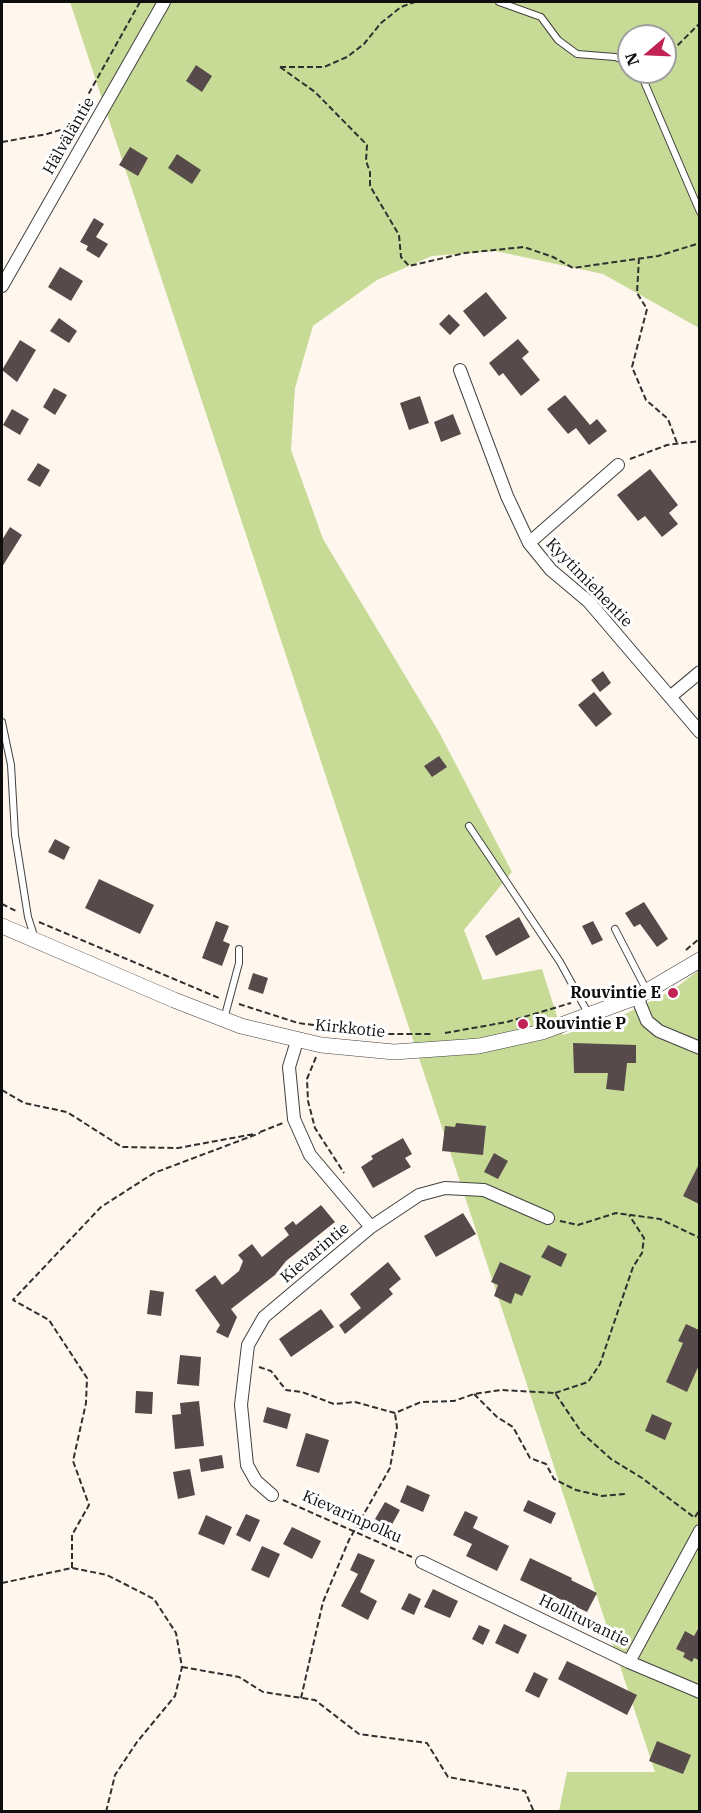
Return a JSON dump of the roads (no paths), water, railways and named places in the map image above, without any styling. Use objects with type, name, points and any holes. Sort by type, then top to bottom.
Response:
[{"type":"street","name":"Hälväläntie","points":[[2,286],[164,2]]},
{"type":"street","name":"Kyytimiehentie","points":[[460,370],[507,496],[529,543],[551,570],[589,602],[699,732]]},
{"type":"street","points":[[529,543],[618,465]]},
{"type":"street","points":[[670,697],[699,672]]},
{"type":"street","name":"Kirkkotie","points":[[2,926],[224,1019],[297,1041],[394,1052],[479,1046],[542,1032],[590,1016],[642,994],[699,960]]},
{"type":"street","points":[[642,994],[647,1021],[699,1048]]},
{"type":"street","name":"Kievarintie","points":[[272,1495],[256,1481],[247,1464],[241,1405],[248,1345],[264,1317],[371,1227],[310,1155],[294,1119],[289,1066],[297,1041]]},
{"type":"street","points":[[371,1227],[419,1195],[445,1188],[484,1190],[548,1218]]},
{"type":"street","name":"Hollituvantie","points":[[422,1562],[630,1662],[699,1531]]},
{"type":"street","points":[[630,1662],[699,1692]]},
{"type":"lane","points":[[499,2],[541,17],[558,40],[577,54],[617,58]]},
{"type":"lane","points":[[645,84],[699,212]]},
{"type":"lane","points":[[2,722],[11,765],[15,835],[28,917],[35,939]]},
{"type":"lane","points":[[468,826],[560,962],[590,1016]]},
{"type":"lane","points":[[615,929],[642,994]]},
{"type":"lane","points":[[224,1019],[239,963],[239,949]]},
{"type":"place","name":"Rouvintie E","points":[[673,993]]},
{"type":"place","name":"Rouvintie P","points":[[523,1024]]}]
